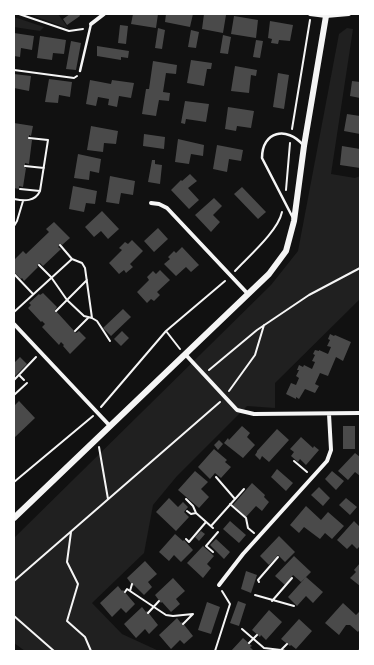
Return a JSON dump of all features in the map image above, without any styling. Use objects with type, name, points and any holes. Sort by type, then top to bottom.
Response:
[{"type":"street","points":[[91,24],[104,14]]},
{"type":"street","points":[[310,14],[326,16],[349,14]]},
{"type":"street","points":[[14,518],[269,274],[286,251],[294,220],[304,146],[326,16]]},
{"type":"street","points":[[151,203],[159,204],[167,208],[248,294]]},
{"type":"street","points":[[14,324],[110,426]]},
{"type":"street","points":[[184,354],[237,410],[254,414],[360,413]]},
{"type":"street","points":[[219,586],[243,554],[327,461],[331,450],[329,414]]},
{"type":"lane","points":[[80,71],[91,24]]},
{"type":"lane","points":[[294,220],[262,158],[262,151],[267,139],[274,134],[291,136],[298,139],[304,146]]},
{"type":"path","points":[[19,14],[68,31],[84,29],[91,24]]},
{"type":"path","points":[[14,482],[88,421],[166,332],[231,275],[267,237],[280,220],[285,201],[291,136],[310,14]]},
{"type":"path","points":[[14,70],[74,78],[80,74],[80,71]]},
{"type":"path","points":[[14,199],[23,201],[31,200],[38,195],[40,191],[48,140],[29,138]]},
{"type":"path","points":[[25,166],[44,168]]},
{"type":"path","points":[[20,188],[40,191]]},
{"type":"path","points":[[14,226],[23,201]]},
{"type":"path","points":[[60,245],[72,259],[82,263],[85,268],[92,318]]},
{"type":"path","points":[[14,312],[72,259]]},
{"type":"path","points":[[39,265],[51,277],[67,300],[84,316],[97,321],[110,341]]},
{"type":"path","points":[[204,375],[264,325],[309,296],[360,268]]},
{"type":"path","points":[[14,274],[33,294]]},
{"type":"path","points":[[56,311],[86,280]]},
{"type":"path","points":[[75,331],[88,318]]},
{"type":"path","points":[[14,581],[225,398],[255,355],[264,325]]},
{"type":"path","points":[[166,332],[184,354]]},
{"type":"path","points":[[14,380],[40,352]]},
{"type":"path","points":[[19,375],[24,380]]},
{"type":"path","points":[[14,395],[27,383]]},
{"type":"path","points":[[98,438],[108,499]]},
{"type":"path","points":[[294,461],[313,477]]},
{"type":"path","points":[[216,477],[235,499]]},
{"type":"path","points":[[211,526],[244,488]]},
{"type":"path","points":[[186,499],[193,506],[196,513],[213,528]]},
{"type":"path","points":[[230,504],[246,518],[249,530]]},
{"type":"path","points":[[187,511],[191,514],[196,513]]},
{"type":"path","points":[[186,539],[189,542],[206,522]]},
{"type":"path","points":[[71,532],[67,562],[78,584],[67,621],[85,637],[91,651]]},
{"type":"path","points":[[213,552],[206,546],[218,532]]},
{"type":"path","points":[[259,582],[258,580],[278,557]]},
{"type":"path","points":[[272,601],[292,578]]},
{"type":"path","points":[[130,591],[132,584]]},
{"type":"path","points":[[215,651],[230,604],[219,586]]},
{"type":"path","points":[[124,592],[127,589],[170,616],[193,614],[183,624]]},
{"type":"path","points":[[255,595],[294,606]]},
{"type":"path","points":[[148,613],[160,601]]},
{"type":"path","points":[[14,616],[54,651]]},
{"type":"path","points":[[242,629],[264,648],[285,651]]},
{"type":"path","points":[[249,643],[257,635]]},
{"type":"path","points":[[281,650],[287,644]]},
{"type":"shaded area","points":[[29,14],[58,14],[68,28],[56,24]]},
{"type":"shaded area","points":[[14,17],[44,27],[40,31],[14,27]]},
{"type":"shaded area","points":[[347,28],[353,29],[331,174],[355,178],[360,176],[360,299],[275,383],[275,408],[247,406],[177,476],[153,505],[144,553],[92,603],[122,634],[159,651],[25,651],[14,643],[14,538],[271,285],[298,251],[339,34]]},
{"type":"building","points":[[70,14],[79,14],[80,16],[67,25],[63,19]]},
{"type":"building","points":[[133,14],[158,14],[156,28],[131,24]]},
{"type":"building","points":[[166,14],[193,14],[190,27],[165,22]]},
{"type":"building","points":[[204,14],[226,15],[223,33],[202,29]]},
{"type":"building","points":[[234,16],[258,20],[256,38],[231,34]]},
{"type":"building","points":[[270,21],[293,25],[290,41],[279,40],[278,44],[271,43],[272,39],[268,38]]},
{"type":"building","points":[[120,25],[128,26],[126,44],[118,43]]},
{"type":"building","points":[[158,28],[165,30],[162,49],[155,48]]},
{"type":"building","points":[[191,30],[199,32],[196,48],[188,47]]},
{"type":"building","points":[[14,33],[34,36],[32,50],[21,48],[20,57],[14,56]]},
{"type":"building","points":[[223,35],[231,37],[228,54],[220,53]]},
{"type":"building","points":[[40,36],[66,40],[64,54],[53,53],[52,60],[37,58]]},
{"type":"building","points":[[256,40],[263,41],[260,58],[253,57]]},
{"type":"building","points":[[71,41],[81,43],[76,70],[66,69]]},
{"type":"building","points":[[97,46],[129,51],[128,58],[121,57],[121,60],[97,56]]},
{"type":"building","points":[[191,60],[212,63],[211,69],[207,69],[204,86],[187,83]]},
{"type":"building","points":[[153,61],[177,65],[176,74],[166,73],[163,92],[170,93],[169,101],[159,100],[156,116],[142,114],[146,89],[149,89]]},
{"type":"building","points":[[235,66],[257,70],[256,76],[251,75],[249,93],[231,91]]},
{"type":"building","points":[[278,73],[289,75],[284,109],[273,107]]},
{"type":"building","points":[[14,74],[31,76],[29,91],[14,88]]},
{"type":"building","points":[[49,79],[72,82],[70,97],[59,95],[58,103],[45,102]]},
{"type":"building","points":[[90,80],[111,84],[112,80],[134,83],[131,98],[119,96],[117,107],[108,105],[109,99],[98,97],[96,106],[86,104]]},
{"type":"building","points":[[352,81],[360,82],[360,98],[350,96]]},
{"type":"building","points":[[185,101],[209,104],[206,122],[186,119],[185,124],[181,123]]},
{"type":"building","points":[[228,107],[254,111],[251,128],[237,126],[236,131],[225,129]]},
{"type":"building","points":[[347,114],[360,116],[360,134],[344,131]]},
{"type":"building","points":[[14,123],[33,126],[31,136],[29,135],[29,139],[32,140],[29,164],[25,163],[26,168],[23,187],[19,186],[19,189],[14,188]]},
{"type":"building","points":[[91,126],[118,131],[116,144],[104,143],[103,152],[87,150]]},
{"type":"building","points":[[144,134],[165,137],[164,149],[143,146]]},
{"type":"building","points":[[178,139],[204,145],[203,156],[191,154],[189,164],[175,162]]},
{"type":"building","points":[[217,145],[243,150],[241,161],[229,159],[227,172],[213,169]]},
{"type":"building","points":[[342,146],[360,149],[360,168],[340,165]]},
{"type":"building","points":[[78,154],[101,159],[99,173],[90,171],[89,180],[74,178]]},
{"type":"building","points":[[152,160],[155,160],[155,164],[162,165],[160,184],[148,182]]},
{"type":"building","points":[[190,174],[197,181],[188,188],[199,200],[189,209],[171,190],[181,180],[182,181]]},
{"type":"building","points":[[110,176],[135,181],[133,195],[121,193],[119,204],[106,202]]},
{"type":"building","points":[[73,186],[97,191],[95,204],[86,203],[84,212],[69,209]]},
{"type":"building","points":[[242,187],[266,212],[258,219],[234,194]]},
{"type":"building","points":[[214,198],[222,206],[213,215],[220,222],[211,232],[195,215]]},
{"type":"building","points":[[102,211],[119,229],[108,239],[101,231],[94,237],[85,227]]},
{"type":"building","points":[[54,222],[70,238],[58,247],[61,249],[43,266],[40,263],[24,281],[14,272],[14,260],[23,251],[26,254],[49,232],[46,229]]},
{"type":"building","points":[[158,228],[168,239],[154,252],[144,241]]},
{"type":"building","points":[[132,240],[143,251],[130,264],[133,267],[126,273],[124,270],[119,274],[109,263],[122,250],[119,248],[125,242],[128,244]]},
{"type":"building","points":[[182,247],[199,265],[191,272],[186,267],[176,276],[164,264],[170,259],[168,257],[174,251],[176,253]]},
{"type":"building","points":[[160,270],[170,280],[157,292],[160,295],[154,301],[151,299],[147,303],[137,292],[149,280],[147,277],[153,271],[156,274]]},
{"type":"building","points":[[43,293],[57,307],[55,310],[76,333],[79,331],[86,338],[70,354],[61,342],[59,345],[42,327],[45,324],[42,321],[41,322],[28,308],[31,305],[29,303],[39,294],[40,295]]},
{"type":"building","points":[[123,309],[131,317],[111,336],[103,328]]},
{"type":"building","points":[[122,331],[129,338],[121,346],[114,339]]},
{"type":"building","points":[[330,334],[351,342],[343,361],[336,357],[328,376],[320,373],[315,384],[319,386],[315,393],[305,389],[299,399],[286,394],[291,383],[296,385],[299,378],[296,376],[299,370],[297,370],[299,365],[303,367],[304,365],[312,369],[315,362],[312,361],[315,355],[313,354],[315,350],[328,354],[331,347],[327,346],[330,340],[328,339]]},
{"type":"building","points":[[20,357],[27,364],[14,377],[14,363]]},
{"type":"building","points":[[19,401],[35,418],[14,438],[14,406]]},
{"type":"building","points":[[242,426],[250,433],[247,437],[255,445],[243,458],[224,443],[228,438],[229,440]]},
{"type":"building","points":[[343,426],[355,426],[355,449],[343,449]]},
{"type":"building","points":[[277,429],[289,440],[269,462],[262,456],[260,460],[255,455],[257,451]]},
{"type":"building","points":[[301,437],[313,448],[314,446],[319,450],[306,465],[300,459],[298,462],[291,456],[294,452],[290,449]]},
{"type":"building","points":[[219,440],[223,444],[218,450],[214,445]]},
{"type":"building","points":[[214,449],[227,460],[225,462],[231,467],[221,478],[215,473],[210,479],[198,467]]},
{"type":"building","points":[[355,453],[360,457],[360,476],[355,472],[348,480],[338,471]]},
{"type":"building","points":[[277,469],[293,483],[286,491],[271,477]]},
{"type":"building","points":[[195,471],[208,482],[201,489],[209,497],[199,508],[178,490]]},
{"type":"building","points":[[332,471],[344,481],[336,490],[325,479]]},
{"type":"building","points":[[252,483],[265,495],[264,497],[269,502],[262,511],[256,506],[246,517],[233,505]]},
{"type":"building","points":[[319,487],[330,498],[323,506],[311,495]]},
{"type":"building","points":[[169,498],[178,507],[183,502],[188,507],[184,512],[189,517],[176,531],[156,512]]},
{"type":"building","points":[[346,498],[357,507],[350,515],[339,505]]},
{"type":"building","points":[[306,506],[321,520],[328,512],[344,526],[332,539],[325,533],[320,539],[304,527],[299,533],[290,525]]},
{"type":"building","points":[[230,521],[246,535],[239,543],[223,529]]},
{"type":"building","points":[[354,521],[360,527],[360,546],[357,549],[352,544],[347,549],[337,540]]},
{"type":"building","points":[[201,531],[205,534],[199,541],[195,537]]},
{"type":"building","points":[[175,534],[183,541],[184,540],[193,550],[181,562],[174,555],[169,561],[159,552]]},
{"type":"building","points":[[279,536],[295,552],[285,562],[278,555],[269,565],[260,556]]},
{"type":"building","points":[[216,539],[230,552],[224,559],[210,545]]},
{"type":"building","points":[[203,546],[214,556],[207,564],[211,568],[203,578],[187,563]]},
{"type":"building","points":[[294,556],[311,572],[301,582],[293,575],[285,585],[275,576]]},
{"type":"building","points":[[145,561],[157,574],[148,582],[152,587],[144,595],[134,585],[133,586],[127,578]]},
{"type":"building","points":[[360,563],[360,586],[350,578],[356,572],[354,570]]},
{"type":"building","points":[[246,571],[257,575],[251,593],[241,589]]},
{"type":"building","points":[[306,577],[323,592],[313,603],[306,596],[297,606],[288,597]]},
{"type":"building","points":[[173,578],[185,591],[176,599],[180,604],[171,612],[155,595]]},
{"type":"building","points":[[118,586],[135,604],[126,613],[121,608],[112,617],[100,603]]},
{"type":"building","points":[[238,601],[246,604],[239,626],[230,623]]},
{"type":"building","points":[[207,602],[220,607],[211,634],[198,630]]},
{"type":"building","points":[[343,603],[356,615],[359,612],[360,629],[358,632],[350,625],[346,625],[339,635],[325,623]]},
{"type":"building","points":[[142,607],[158,625],[149,634],[145,629],[136,638],[124,624]]},
{"type":"building","points":[[269,610],[282,622],[266,640],[252,630]]},
{"type":"building","points":[[177,618],[193,636],[184,644],[180,640],[171,649],[159,635]]},
{"type":"building","points":[[299,619],[312,631],[296,649],[281,639]]},
{"type":"building","points":[[243,638],[252,646],[250,647],[254,651],[231,651]]}]
